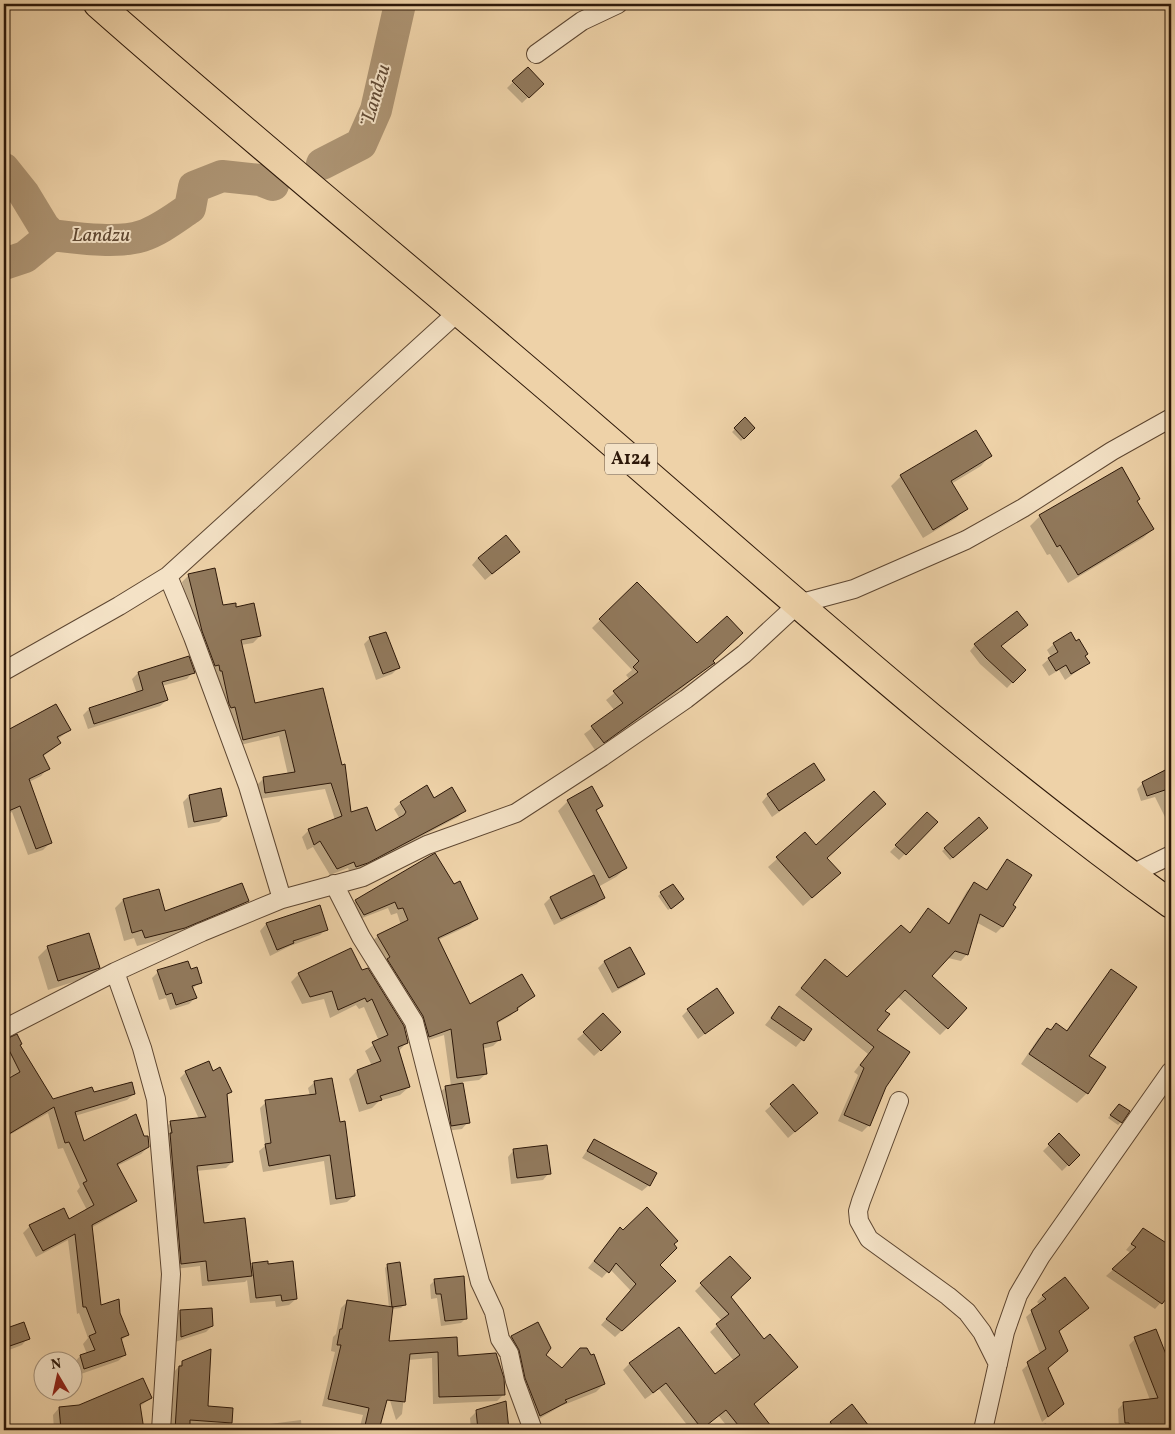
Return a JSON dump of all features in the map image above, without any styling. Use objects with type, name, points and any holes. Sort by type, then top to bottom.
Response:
[{"type":"highway","name":"A124","points":[[98,4],[204,97],[1011,784],[1171,904]]},
{"type":"street","points":[[536,54],[582,21],[618,4]]},
{"type":"street","points":[[4,671],[168,576],[458,312]]},
{"type":"street","points":[[4,1029],[115,972],[202,932],[282,899],[363,877],[427,845],[516,813],[686,699],[744,654],[798,604],[854,589],[966,540],[1023,508],[1112,451],[1171,418]]},
{"type":"street","points":[[168,576],[193,637],[248,786],[282,899]]},
{"type":"street","points":[[1130,874],[1171,855]]},
{"type":"street","points":[[334,884],[361,937],[414,1022],[480,1282],[494,1312],[500,1339],[509,1353],[515,1381],[533,1430]]},
{"type":"street","points":[[115,972],[142,1048],[156,1099],[171,1274],[161,1430]]},
{"type":"street","points":[[983,1430],[1005,1332],[1018,1295],[1171,1071]]},
{"type":"street","points":[[899,1101],[861,1200],[858,1211],[859,1221],[869,1239],[967,1312],[982,1332],[998,1364]]},
{"type":"building","points":[[528,67],[544,84],[529,98],[512,81]]},
{"type":"building","points":[[745,417],[755,428],[744,439],[734,428]]},
{"type":"building","points":[[976,430],[992,456],[951,481],[968,509],[933,530],[900,475]]},
{"type":"building","points":[[1122,467],[1140,499],[1137,501],[1154,529],[1078,575],[1060,545],[1057,547],[1039,515]]},
{"type":"building","points":[[506,535],[520,552],[492,574],[478,558]]},
{"type":"building","points":[[215,568],[223,605],[236,603],[236,607],[254,603],[261,636],[241,640],[255,703],[323,688],[342,765],[345,764],[351,812],[367,807],[376,831],[404,815],[406,812],[400,802],[427,785],[434,798],[452,787],[466,811],[368,863],[356,867],[354,862],[337,869],[320,841],[314,845],[308,829],[342,816],[331,783],[265,793],[263,777],[295,772],[285,730],[243,740],[235,707],[231,708],[229,704],[222,671],[220,671],[219,665],[215,666],[202,631],[188,574]]},
{"type":"building","points":[[637,582],[697,643],[727,616],[743,633],[713,661],[715,663],[604,743],[591,726],[623,703],[613,691],[638,672],[633,667],[639,661],[599,619]]},
{"type":"building","points":[[1017,611],[1028,625],[1001,646],[1026,670],[1013,683],[974,644]]},
{"type":"building","points":[[386,632],[400,668],[383,674],[369,637]]},
{"type":"building","points":[[1071,632],[1076,641],[1079,639],[1088,654],[1085,656],[1090,663],[1071,674],[1066,665],[1056,671],[1048,658],[1058,652],[1053,643]]},
{"type":"building","points":[[189,656],[195,673],[162,682],[168,700],[94,724],[89,708],[143,690],[138,672]]},
{"type":"building","points":[[56,704],[71,730],[57,737],[61,743],[43,755],[50,769],[29,779],[52,843],[36,849],[20,806],[4,813],[4,732]]},
{"type":"building","points":[[814,763],[825,780],[779,811],[767,794]]},
{"type":"building","points":[[1171,767],[1171,788],[1147,796],[1142,782]]},
{"type":"building","points":[[592,786],[603,806],[596,810],[627,868],[609,878],[567,800]]},
{"type":"building","points":[[221,788],[227,816],[194,822],[189,795]]},
{"type":"building","points":[[874,791],[886,804],[827,858],[841,873],[812,898],[776,857],[805,832],[816,845]]},
{"type":"building","points":[[927,812],[938,822],[906,855],[895,845]]},
{"type":"building","points":[[979,817],[988,828],[953,858],[944,848]]},
{"type":"building","points":[[435,853],[454,884],[460,881],[478,919],[438,938],[470,1004],[522,974],[535,996],[517,1008],[518,1010],[497,1022],[501,1040],[483,1044],[487,1074],[457,1078],[451,1029],[429,1037],[423,1016],[387,959],[390,957],[377,935],[408,920],[403,908],[398,909],[395,902],[364,915],[355,900]]},
{"type":"building","points":[[1007,859],[1032,875],[1013,905],[1016,907],[1003,927],[980,914],[968,955],[955,951],[932,976],[967,1008],[948,1029],[905,990],[885,1011],[890,1014],[877,1030],[910,1052],[886,1087],[870,1126],[844,1115],[864,1068],[860,1065],[874,1047],[801,988],[825,959],[847,977],[901,925],[910,933],[928,908],[949,924],[974,882],[987,890]]},
{"type":"building","points":[[594,875],[605,898],[561,919],[550,897]]},
{"type":"building","points":[[242,883],[249,901],[185,928],[145,938],[142,930],[132,933],[123,899],[159,889],[165,911]]},
{"type":"building","points":[[673,884],[684,899],[671,909],[660,892]]},
{"type":"building","points":[[320,905],[328,930],[293,941],[294,943],[277,950],[266,923]]},
{"type":"building","points":[[89,933],[100,968],[58,981],[47,946]]},
{"type":"building","points":[[630,947],[645,974],[618,988],[604,961]]},
{"type":"building","points":[[351,948],[362,970],[368,968],[404,1026],[408,1043],[398,1047],[410,1087],[380,1096],[382,1100],[367,1104],[357,1070],[381,1061],[372,1042],[388,1035],[372,999],[367,1002],[365,998],[338,1010],[332,991],[310,997],[298,973]]},
{"type":"building","points":[[188,961],[191,969],[197,967],[202,983],[192,986],[197,998],[176,1005],[172,993],[166,995],[157,970]]},
{"type":"building","points":[[1111,969],[1137,987],[1089,1056],[1106,1067],[1088,1094],[1029,1054],[1047,1028],[1051,1030],[1056,1023],[1067,1031]]},
{"type":"building","points":[[717,988],[734,1013],[705,1034],[687,1009]]},
{"type":"building","points":[[779,1006],[812,1029],[804,1041],[771,1018]]},
{"type":"building","points":[[603,1013],[621,1032],[601,1051],[583,1032]]},
{"type":"building","points":[[17,1034],[22,1044],[20,1045],[53,1099],[92,1087],[94,1092],[132,1082],[135,1094],[75,1112],[84,1141],[136,1114],[144,1136],[148,1136],[149,1147],[117,1164],[137,1201],[92,1225],[101,1305],[119,1299],[120,1313],[129,1335],[121,1338],[126,1355],[84,1369],[82,1354],[95,1350],[89,1336],[96,1333],[86,1307],[83,1307],[75,1234],[43,1251],[29,1225],[64,1208],[69,1219],[94,1205],[83,1183],[87,1181],[69,1142],[65,1143],[54,1107],[4,1137],[4,1081],[20,1072],[4,1040]]},
{"type":"building","points":[[209,1061],[213,1071],[220,1067],[232,1092],[227,1094],[233,1162],[197,1166],[204,1223],[245,1218],[252,1276],[208,1281],[206,1261],[181,1264],[170,1121],[206,1117],[185,1071]]},
{"type":"building","points":[[332,1078],[340,1122],[345,1121],[355,1196],[336,1199],[330,1155],[269,1166],[265,1144],[271,1143],[265,1100],[316,1094],[314,1081]]},
{"type":"building","points":[[463,1083],[470,1123],[451,1126],[445,1086]]},
{"type":"building","points":[[793,1084],[818,1113],[795,1132],[770,1104]]},
{"type":"building","points":[[1119,1104],[1130,1111],[1122,1123],[1110,1115]]},
{"type":"building","points":[[1059,1133],[1080,1155],[1069,1166],[1048,1144]]},
{"type":"building","points":[[594,1139],[657,1173],[650,1186],[587,1151]]},
{"type":"building","points":[[547,1145],[551,1174],[517,1178],[513,1149]]},
{"type":"building","points":[[647,1207],[678,1241],[674,1244],[677,1248],[660,1265],[676,1281],[622,1331],[606,1319],[636,1284],[616,1263],[609,1273],[594,1261],[620,1227],[623,1230]]},
{"type":"building","points":[[1143,1228],[1171,1246],[1171,1293],[1162,1304],[1112,1269],[1136,1247],[1131,1244]]},
{"type":"building","points":[[730,1256],[751,1278],[731,1297],[764,1339],[770,1334],[798,1367],[754,1404],[774,1430],[742,1430],[726,1410],[702,1429],[666,1383],[653,1393],[629,1363],[679,1327],[715,1374],[740,1355],[716,1324],[729,1314],[700,1283]]},
{"type":"building","points":[[268,1261],[268,1264],[293,1261],[297,1299],[282,1301],[281,1295],[256,1298],[252,1263]]},
{"type":"building","points":[[400,1262],[406,1305],[392,1307],[387,1264]]},
{"type":"building","points":[[464,1276],[467,1319],[445,1321],[441,1294],[436,1294],[434,1279]]},
{"type":"building","points":[[1065,1277],[1089,1308],[1059,1331],[1068,1351],[1048,1368],[1064,1404],[1048,1417],[1027,1362],[1046,1349],[1031,1310],[1046,1299],[1042,1295]]},
{"type":"building","points":[[347,1300],[393,1307],[389,1341],[457,1337],[458,1356],[496,1353],[504,1378],[505,1395],[439,1397],[438,1352],[410,1354],[405,1402],[387,1400],[379,1430],[364,1430],[369,1408],[328,1399],[341,1345],[337,1345]]},
{"type":"building","points":[[212,1308],[213,1326],[181,1337],[180,1310]]},
{"type":"building","points":[[24,1322],[30,1339],[4,1348],[4,1329]]},
{"type":"building","points":[[538,1322],[551,1348],[546,1355],[562,1368],[580,1348],[587,1348],[591,1355],[594,1354],[605,1384],[565,1400],[567,1402],[540,1416],[525,1378],[519,1350],[511,1336]]},
{"type":"building","points":[[1156,1329],[1171,1367],[1171,1430],[1130,1430],[1129,1423],[1125,1423],[1123,1402],[1158,1398],[1134,1337]]},
{"type":"building","points":[[211,1349],[208,1406],[233,1408],[232,1423],[190,1420],[190,1430],[175,1430],[179,1366],[182,1366],[182,1361]]},
{"type":"building","points":[[143,1378],[152,1398],[140,1404],[144,1430],[61,1430],[59,1407],[79,1405]]},
{"type":"building","points":[[506,1401],[509,1430],[478,1430],[476,1410]]},
{"type":"building","points":[[852,1404],[872,1430],[836,1430],[830,1422]]},
{"type":"waterway","name":"¨Landzu","points":[[322,164],[361,144],[376,110],[400,4]]},
{"type":"waterway","name":"Landzu","points":[[4,169],[24,194],[44,227],[52,235]]},
{"type":"waterway","name":"Landzu","points":[[4,264],[25,257],[52,235],[110,240],[142,236],[167,224],[190,208],[194,187],[222,176],[260,180],[273,185]]}]
